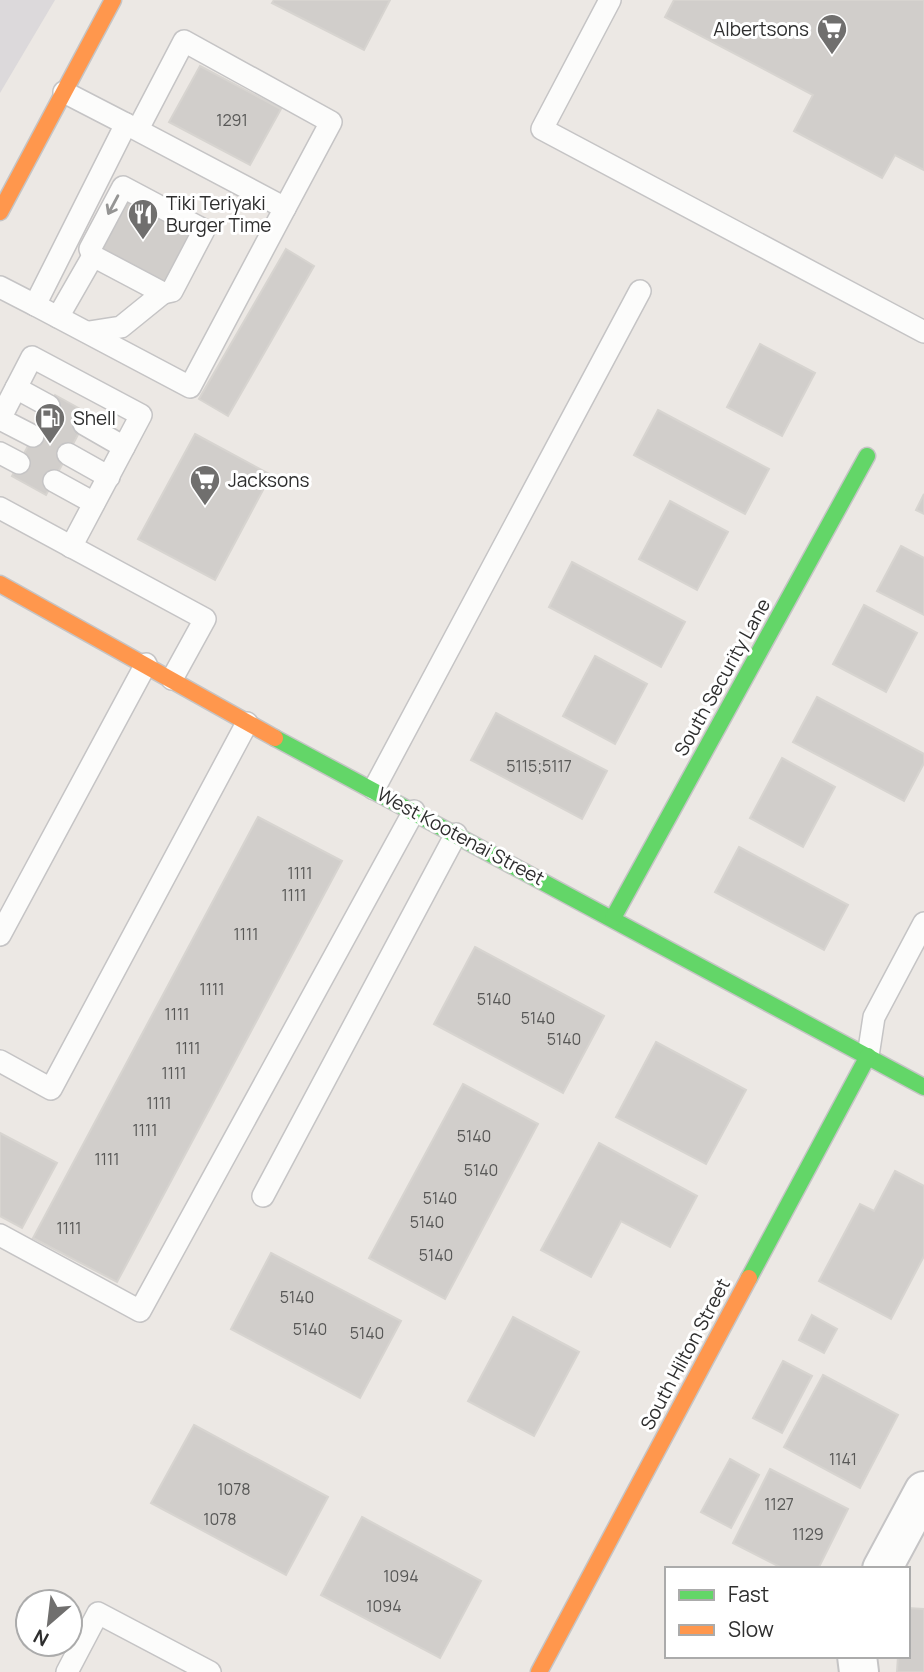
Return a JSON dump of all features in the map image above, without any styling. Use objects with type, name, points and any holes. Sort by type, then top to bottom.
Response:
[{"type":"street","points":[[0,212],[113,0]]},
{"type":"street","name":"South Security Lane","points":[[614,918],[867,456]]},
{"type":"street","name":"West Kootenai Street","points":[[0,583],[247,723],[924,1087]]},
{"type":"street","name":"South Hilton Street","points":[[539,1672],[868,1056]]},
{"type":"street","points":[[882,1567],[924,1491]]},
{"type":"lane","points":[[610,0],[542,129],[924,332]]},
{"type":"lane","points":[[0,287],[190,387],[331,122],[184,41],[132,127],[35,305]]},
{"type":"lane","points":[[64,92],[285,208]]},
{"type":"lane","points":[[89,332],[121,327],[163,293],[172,291],[204,230],[123,187],[90,250],[93,256],[163,293]]},
{"type":"lane","points":[[58,317],[93,256]]},
{"type":"lane","points":[[374,789],[640,291]]},
{"type":"lane","points":[[33,436],[0,419],[32,357],[141,415],[71,547]]},
{"type":"lane","points":[[16,388],[49,406]]},
{"type":"lane","points":[[84,424],[124,447]]},
{"type":"lane","points":[[68,454],[108,477]]},
{"type":"lane","points":[[54,481],[94,503]]},
{"type":"lane","points":[[0,508],[205,619],[172,679]]},
{"type":"lane","points":[[0,935],[146,664]]},
{"type":"lane","points":[[0,1061],[51,1089],[247,723]]},
{"type":"lane","points":[[0,1235],[140,1311],[414,811]]},
{"type":"lane","points":[[263,1196],[456,834]]},
{"type":"lane","points":[[868,1056],[874,1017],[924,923]]},
{"type":"lane","points":[[67,1672],[98,1613],[210,1672]]},
{"type":"shaded area","points":[[0,0],[55,0],[0,93]]},
{"type":"building","points":[[274,0],[390,0],[364,50],[272,3]]},
{"type":"building","name":"Albertsons","points":[[674,0],[924,0],[924,170],[895,155],[882,178],[794,131],[813,95],[665,17]]},
{"type":"building","points":[[200,66],[281,109],[250,165],[169,122]]},
{"type":"building","name":"Tiki Teriyaki Burger Time","points":[[124,194],[192,230],[162,287],[94,251]]},
{"type":"building","points":[[286,249],[314,266],[228,416],[199,399]]},
{"type":"building","points":[[760,344],[815,373],[782,436],[727,407]]},
{"type":"building","name":"Shell","points":[[55,395],[89,414],[46,495],[12,476]]},
{"type":"building","points":[[658,410],[769,469],[745,514],[634,455]]},
{"type":"building","name":"Jacksons","points":[[195,434],[271,475],[215,580],[138,539]]},
{"type":"building","points":[[924,494],[924,514],[916,510]]},
{"type":"building","points":[[670,501],[728,532],[697,590],[639,559]]},
{"type":"building","points":[[901,546],[924,558],[924,615],[877,591]]},
{"type":"building","points":[[572,562],[685,622],[661,667],[549,607]]},
{"type":"building","points":[[864,605],[917,633],[886,692],[833,664]]},
{"type":"building","points":[[595,656],[647,684],[615,744],[563,716]]},
{"type":"building","points":[[817,697],[924,754],[924,763],[904,801],[793,742]]},
{"type":"building","points":[[496,713],[607,771],[582,819],[471,760]]},
{"type":"building","points":[[782,758],[835,787],[803,847],[750,818]]},
{"type":"building","points":[[258,817],[342,861],[117,1282],[33,1238]]},
{"type":"building","points":[[739,847],[848,905],[824,950],[715,892]]},
{"type":"building","points":[[475,947],[604,1016],[563,1093],[434,1024]]},
{"type":"building","points":[[656,1042],[746,1090],[706,1164],[616,1117]]},
{"type":"building","points":[[463,1084],[538,1124],[445,1299],[369,1258]]},
{"type":"building","points":[[0,1133],[57,1163],[22,1228],[0,1216]]},
{"type":"building","points":[[599,1143],[697,1196],[670,1247],[621,1221],[591,1277],[541,1250]]},
{"type":"building","points":[[895,1171],[924,1186],[924,1256],[891,1319],[819,1281],[860,1204],[874,1211]]},
{"type":"building","points":[[271,1253],[401,1321],[360,1398],[231,1329]]},
{"type":"building","points":[[812,1315],[837,1329],[824,1353],[799,1340]]},
{"type":"building","points":[[513,1317],[579,1352],[534,1436],[468,1401]]},
{"type":"building","points":[[783,1361],[812,1376],[782,1433],[753,1418]]},
{"type":"building","points":[[823,1375],[898,1415],[860,1488],[784,1447]]},
{"type":"building","points":[[194,1425],[328,1497],[286,1575],[151,1503]]},
{"type":"building","points":[[730,1459],[759,1475],[731,1528],[701,1512]]},
{"type":"building","points":[[770,1469],[848,1509],[819,1567],[780,1567],[733,1543]]},
{"type":"building","points":[[362,1517],[481,1581],[440,1658],[321,1595]]},
{"type":"building","points":[[910,1608],[924,1609],[924,1672],[897,1672],[898,1658],[910,1658]]},
{"type":"traffic: fast","points":[[613,918],[867,456]]},
{"type":"traffic: fast","points":[[275,738],[924,1087]]},
{"type":"traffic: fast","points":[[749,1278],[868,1056]]},
{"type":"traffic: slow","points":[[0,212],[113,0]]},
{"type":"traffic: slow","points":[[0,584],[275,738]]},
{"type":"traffic: slow","points":[[539,1672],[749,1278]]},
{"type":"place","name":"Albertsons","points":[[832,56]]},
{"type":"place","name":"Tiki Teriyaki Burger Time","points":[[143,241]]},
{"type":"place","name":"Shell","points":[[50,445]]},
{"type":"place","name":"Jacksons","points":[[205,507]]}]
